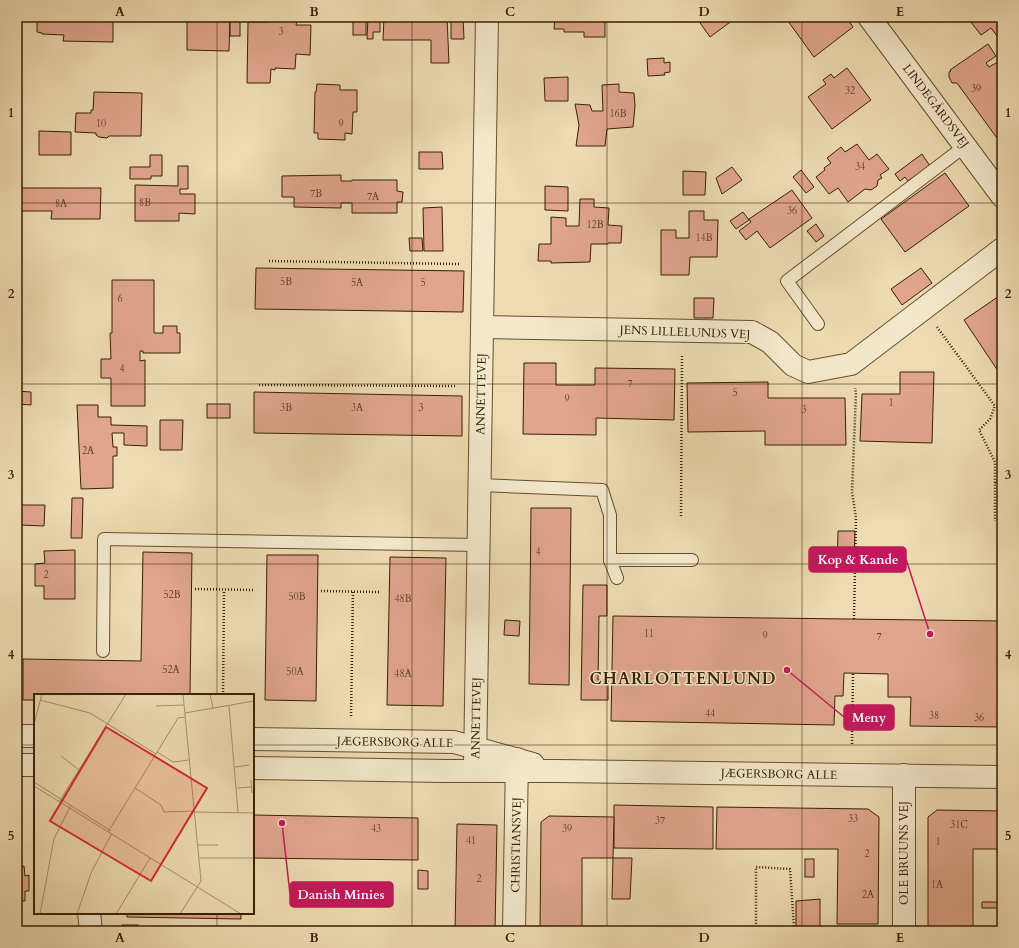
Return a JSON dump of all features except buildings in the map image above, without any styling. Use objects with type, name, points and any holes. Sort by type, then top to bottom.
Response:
[{"type":"street","name":"ANNETTEVEJ","points":[[475,771],[487,17]]},
{"type":"street","name":"LINDEGÅRDSVEJ","points":[[869,17],[1002,196]]},
{"type":"street","name":"JENS LILLELUNDS VEJ","points":[[482,327],[752,332],[770,342],[794,365],[808,372],[851,364],[1002,249]]},
{"type":"street","points":[[17,736],[34,736]]},
{"type":"street","name":"JÆGERSBORG ALLE","points":[[254,739],[454,742],[476,747],[517,765],[557,771],[1002,777]]},
{"type":"street","points":[[17,765],[34,765]]},
{"type":"street","name":"JÆGERSBORG ALLE","points":[[254,768],[475,771],[517,765]]},
{"type":"street","name":"CHRISTIANSVEJ","points":[[514,931],[517,765]]},
{"type":"street","name":"OLE BRUUNS VEJ","points":[[904,776],[904,931]]},
{"type":"street","points":[[89,914],[91,931]]},
{"type":"lane","points":[[818,324],[787,281],[965,146]]},
{"type":"lane","points":[[480,485],[602,490],[610,515],[610,560],[617,578]]},
{"type":"lane","points":[[103,651],[104,539],[479,545]]},
{"type":"lane","points":[[610,560],[692,560]]},
{"type":"path","points":[[269,261],[483,265]]},
{"type":"path","points":[[924,309],[995,406],[990,419],[979,430],[995,462],[995,520]]},
{"type":"path","points":[[682,330],[682,516]]},
{"type":"path","points":[[851,364],[856,393],[852,492],[856,518],[854,619]]},
{"type":"path","points":[[259,385],[481,386]]},
{"type":"path","points":[[995,484],[1002,479]]},
{"type":"path","points":[[195,589],[255,590]]},
{"type":"path","points":[[223,694],[224,590]]},
{"type":"path","points":[[322,591],[379,592]]},
{"type":"path","points":[[350,740],[353,591]]},
{"type":"path","points":[[852,744],[853,673]]},
{"type":"path","points":[[756,867],[790,869],[794,927],[756,930],[756,867]]},
{"type":"place","name":"Kop & Kande","points":[[930,634]]},
{"type":"place","name":"Meny","points":[[787,670]]},
{"type":"place","name":"Danish Minies","points":[[282,823]]},
{"type":"district","name":"CHARLOTTENLUND","points":[[683,679]]}]
